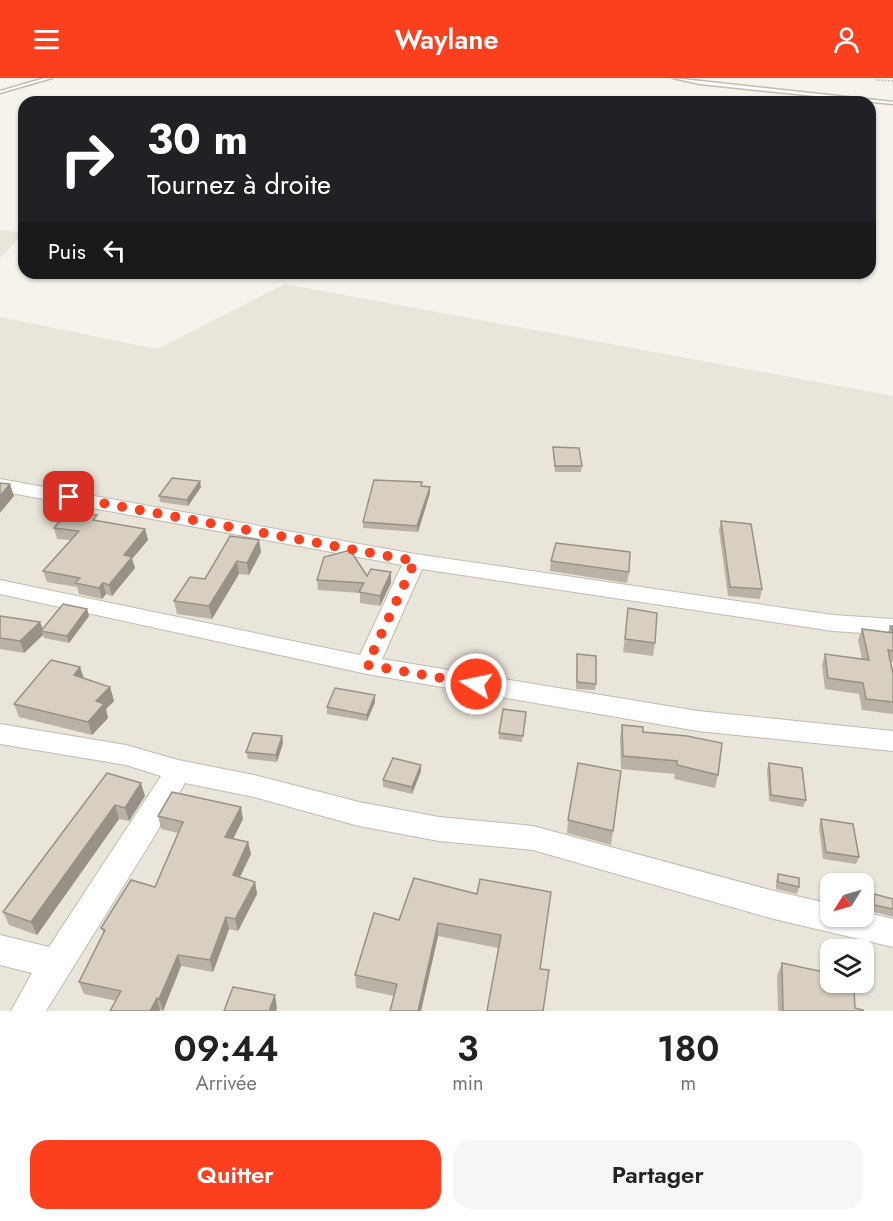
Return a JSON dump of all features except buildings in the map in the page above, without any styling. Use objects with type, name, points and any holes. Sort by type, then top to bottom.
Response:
[{"type":"street","points":[[0,484],[415,561],[833,623],[893,627]]},
{"type":"street","points":[[367,665],[415,561]]},
{"type":"street","points":[[0,587],[367,665],[698,721],[893,741]]},
{"type":"street","points":[[0,734],[126,755],[178,771],[296,796],[359,814],[439,829],[533,838],[770,904],[893,933]]},
{"type":"street","points":[[28,1011],[55,964],[143,831],[178,771]]},
{"type":"street","points":[[0,950],[55,964]]},
{"type":"lane","points":[[0,92],[50,78]]},
{"type":"lane","points":[[675,78],[700,83],[825,96]]},
{"type":"lane","points":[[876,101],[893,103]]},
{"type":"path","points":[[876,80],[893,81]]},
{"type":"shaded area","points":[[0,230],[18,232],[18,239],[0,258]]},
{"type":"shaded area","points":[[285,284],[893,396],[893,1011],[0,1011],[0,317],[157,349]]},
{"type":"route","points":[[69,497],[415,561],[367,665],[476,684]]}]
